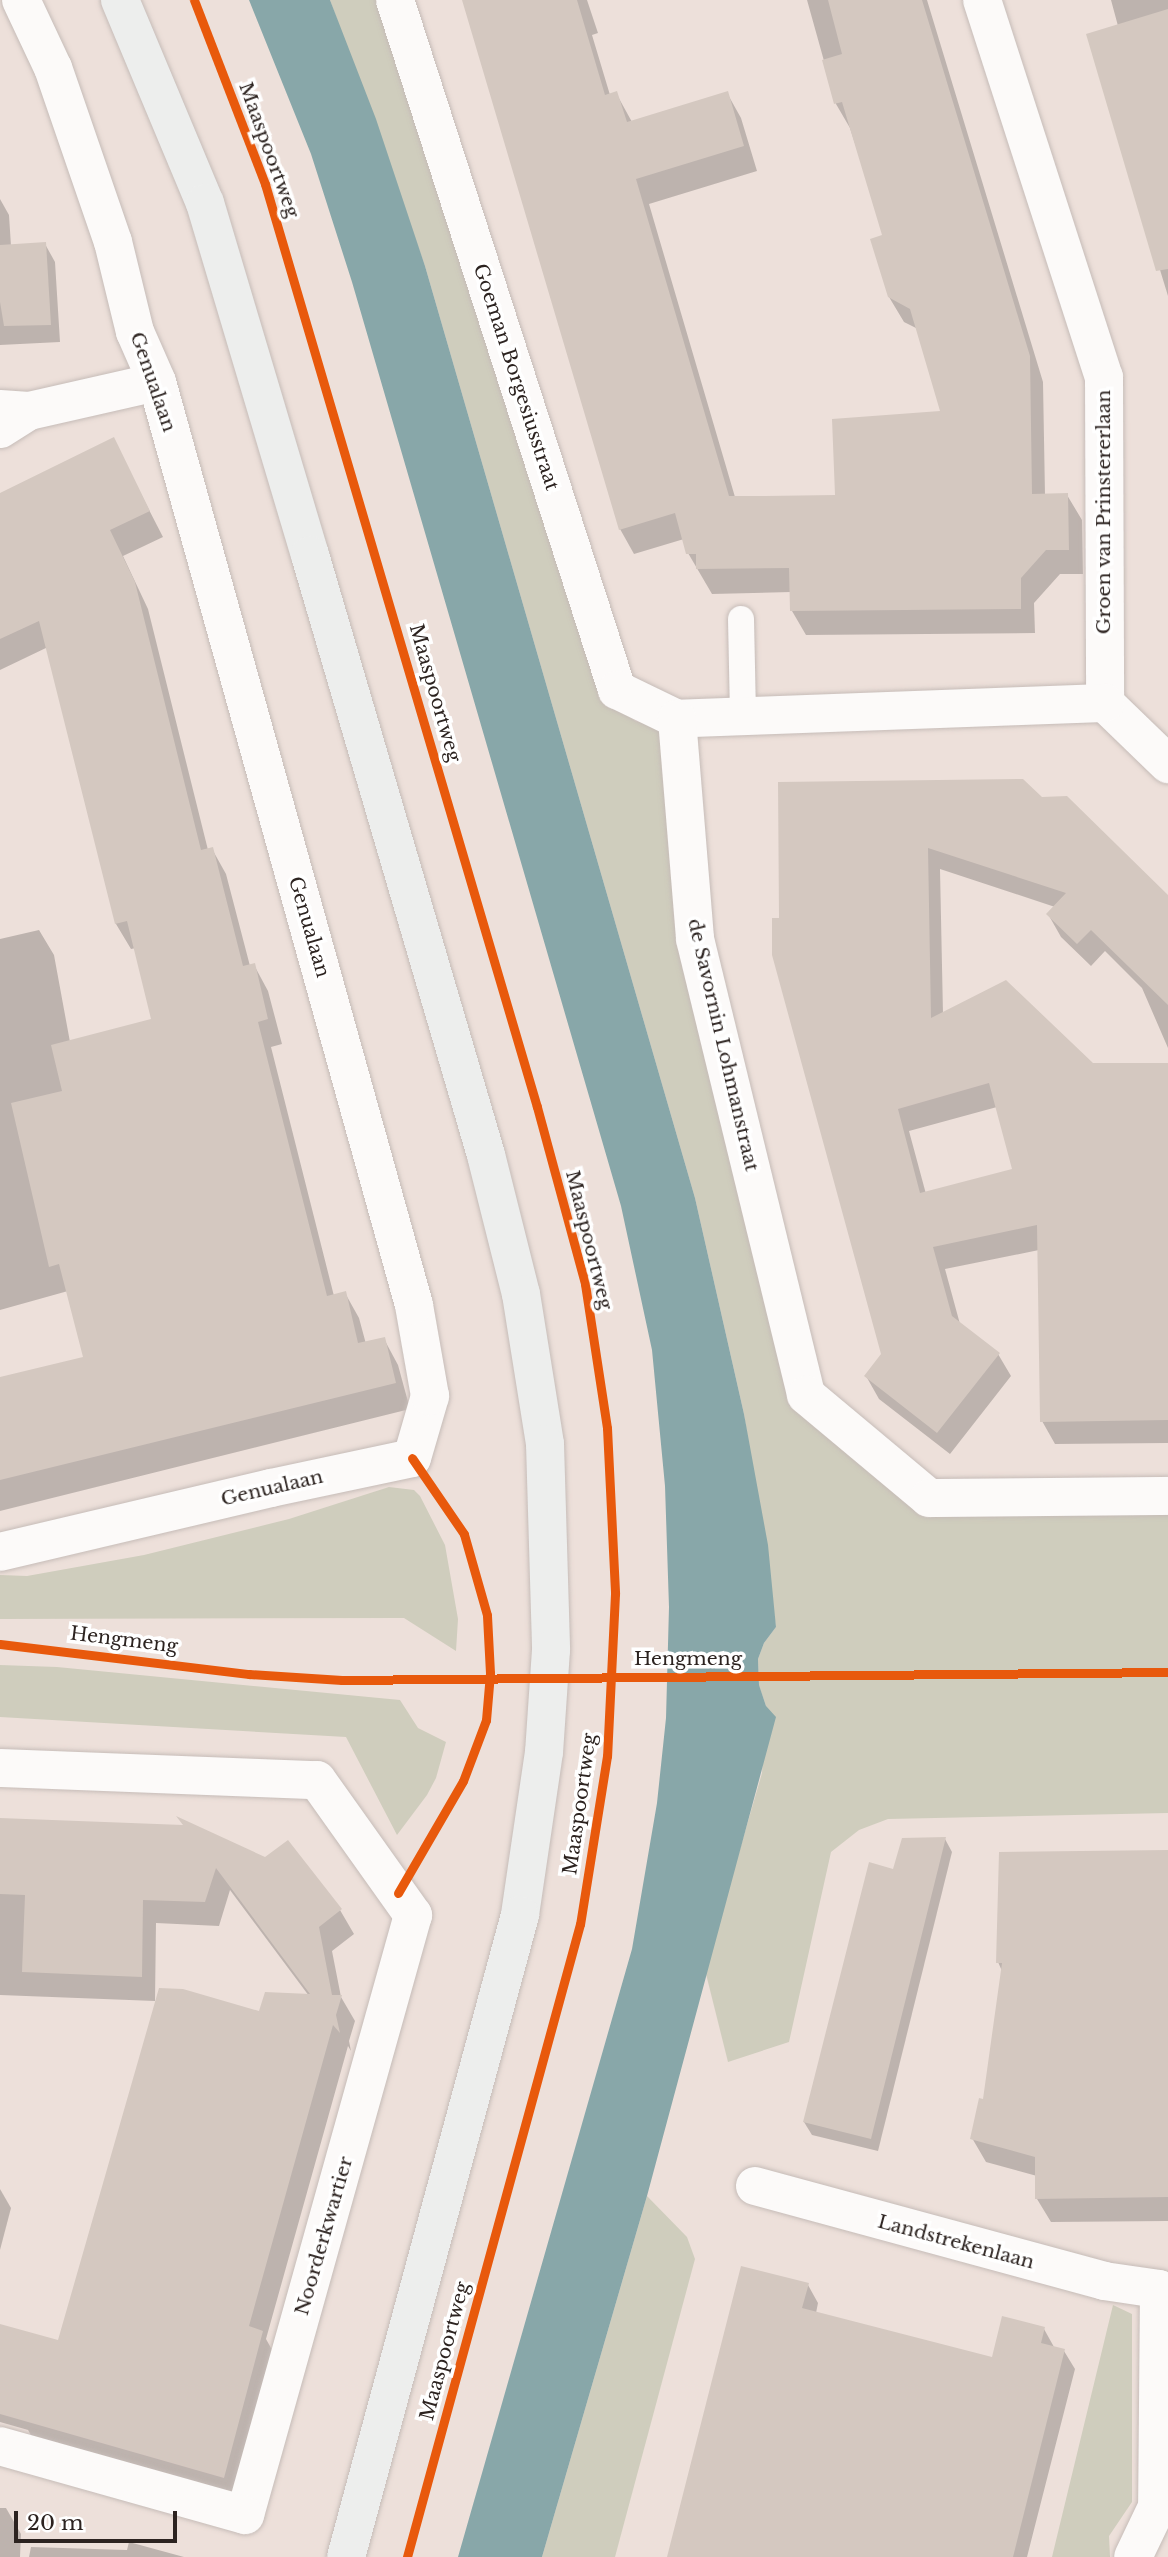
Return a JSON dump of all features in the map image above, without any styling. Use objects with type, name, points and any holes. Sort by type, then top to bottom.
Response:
[{"type":"main road","points":[[121,0],[205,203],[275,436],[486,1155],[521,1294],[545,1444],[551,1650],[544,1752],[520,1915],[345,2557]]},
{"type":"street","name":"Genualaan","points":[[0,1552],[271,1488],[412,1458],[430,1396],[414,1305],[157,382],[135,332],[113,242],[53,68],[21,0]]},
{"type":"street","name":"Goeman Borgesiusstraat","points":[[395,0],[617,690],[677,719]]},
{"type":"street","name":"Groen van Prinstererlaan","points":[[982,0],[1104,377],[1105,703]]},
{"type":"street","points":[[10,417],[157,382]]},
{"type":"street","points":[[677,719],[1105,703],[1168,764]]},
{"type":"street","name":"de Savornin Lohmanstraat","points":[[677,719],[695,939],[806,1395],[929,1498],[1168,1496]]},
{"type":"street","name":"Noorderkwartier","points":[[0,1768],[317,1780],[413,1916],[245,2515],[0,2446]]},
{"type":"street","name":"Landstrekenlaan","points":[[755,2186],[1104,2281],[1163,2289],[1157,2507],[1133,2557]]},
{"type":"lane","points":[[741,619],[743,716]]},
{"type":"shaded area","points":[[330,0],[391,0],[607,700],[635,721],[662,728],[775,1328],[889,1487],[1168,1496],[1168,1813],[888,1819],[859,1830],[831,1852],[789,2042],[728,2062],[705,1970],[762,1773],[766,1706],[759,1686],[758,1659],[764,1643],[776,1627],[744,1414],[695,1198],[425,266]]},
{"type":"shaded area","points":[[389,1487],[414,1490],[420,1496],[445,1545],[458,1619],[456,1651],[404,1618],[0,1619],[0,1575],[27,1576],[144,1555],[289,1519]]},
{"type":"shaded area","points":[[0,1665],[57,1667],[400,1700],[418,1728],[446,1742],[436,1778],[427,1795],[397,1835],[346,1737],[0,1717]]},
{"type":"shaded area","points":[[647,2196],[687,2237],[695,2259],[615,2557],[542,2557]]},
{"type":"shaded area","points":[[1113,2305],[1132,2314],[1132,2502],[1109,2536],[1110,2557],[1052,2557]]},
{"type":"water","points":[[249,0],[330,0],[376,119],[425,266],[695,1198],[744,1414],[768,1545],[776,1627],[764,1643],[758,1659],[759,1685],[766,1706],[776,1717],[647,2196],[542,2557],[458,2557],[632,1949],[657,1803],[666,1718],[669,1607],[665,1486],[652,1350],[621,1206],[352,282],[311,154]]},
{"type":"building","points":[[462,0],[577,0],[605,95],[617,91],[627,122],[728,91],[744,146],[636,179],[729,496],[765,496],[835,495],[832,419],[940,411],[910,309],[888,297],[870,239],[882,235],[842,102],[834,104],[822,60],[842,54],[828,0],[922,0],[1030,356],[1032,494],[1068,493],[1069,550],[1046,550],[1021,578],[1021,609],[790,611],[789,568],[696,569],[696,554],[686,554],[675,513],[619,530]]},
{"type":"building","points":[[1168,9],[1168,269],[1156,271],[1086,34]]},
{"type":"building","points":[[46,242],[51,325],[4,326],[0,302],[0,245]]},
{"type":"building","points":[[114,437],[150,511],[110,530],[135,582],[201,850],[213,847],[243,966],[255,963],[268,1019],[258,1022],[327,1296],[346,1291],[358,1343],[385,1337],[396,1383],[0,1480],[0,1377],[83,1357],[59,1264],[49,1267],[11,1103],[62,1091],[51,1045],[151,1019],[127,921],[115,924],[39,621],[0,639],[0,493]]},
{"type":"building","points":[[1023,779],[1042,797],[1067,796],[1168,895],[1168,1005],[1091,930],[1077,944],[1046,914],[1066,893],[928,848],[931,1018],[1006,980],[1093,1063],[1168,1063],[1168,1420],[1040,1422],[1037,1225],[933,1247],[952,1316],[1000,1353],[937,1433],[864,1376],[881,1354],[772,955],[772,918],[779,918],[778,782]],"holes":[[[989,1083],[1012,1169],[920,1193],[898,1109]]]},
{"type":"building","points":[[176,1816],[265,1857],[288,1840],[342,1909],[319,1927],[332,1995],[342,1995],[336,2015],[340,2033],[333,2025],[249,2326],[263,2331],[224,2478],[0,2414],[0,2324],[58,2340],[159,1988],[183,1989],[259,2011],[265,1992],[310,1994],[216,1868],[205,1902],[143,1900],[142,1977],[22,1972],[25,1895],[0,1894],[0,1818],[183,1825]]},
{"type":"building","points":[[946,1837],[871,2139],[803,2122],[869,1862],[893,1869],[902,1838]]},
{"type":"building","points":[[1168,1850],[1168,2197],[1035,2199],[1035,2157],[970,2139],[979,2098],[983,2099],[1002,1963],[996,1963],[999,1852]]},
{"type":"building","points":[[741,2266],[809,2283],[802,2308],[992,2357],[1002,2316],[1045,2327],[1041,2343],[1065,2349],[1013,2557],[667,2557]]},
{"type":"cycle path","name":"Maaspoortweg","points":[[194,0],[265,184],[537,1107],[585,1284],[607,1428],[615,1594],[607,1756],[580,1924],[407,2557]]},
{"type":"cycle path","points":[[398,1893],[463,1781],[486,1720],[490,1673],[487,1615],[464,1534],[412,1458]]},
{"type":"cycle path","name":"Hengmeng","points":[[0,1644],[249,1674],[342,1680],[1168,1672]]}]
